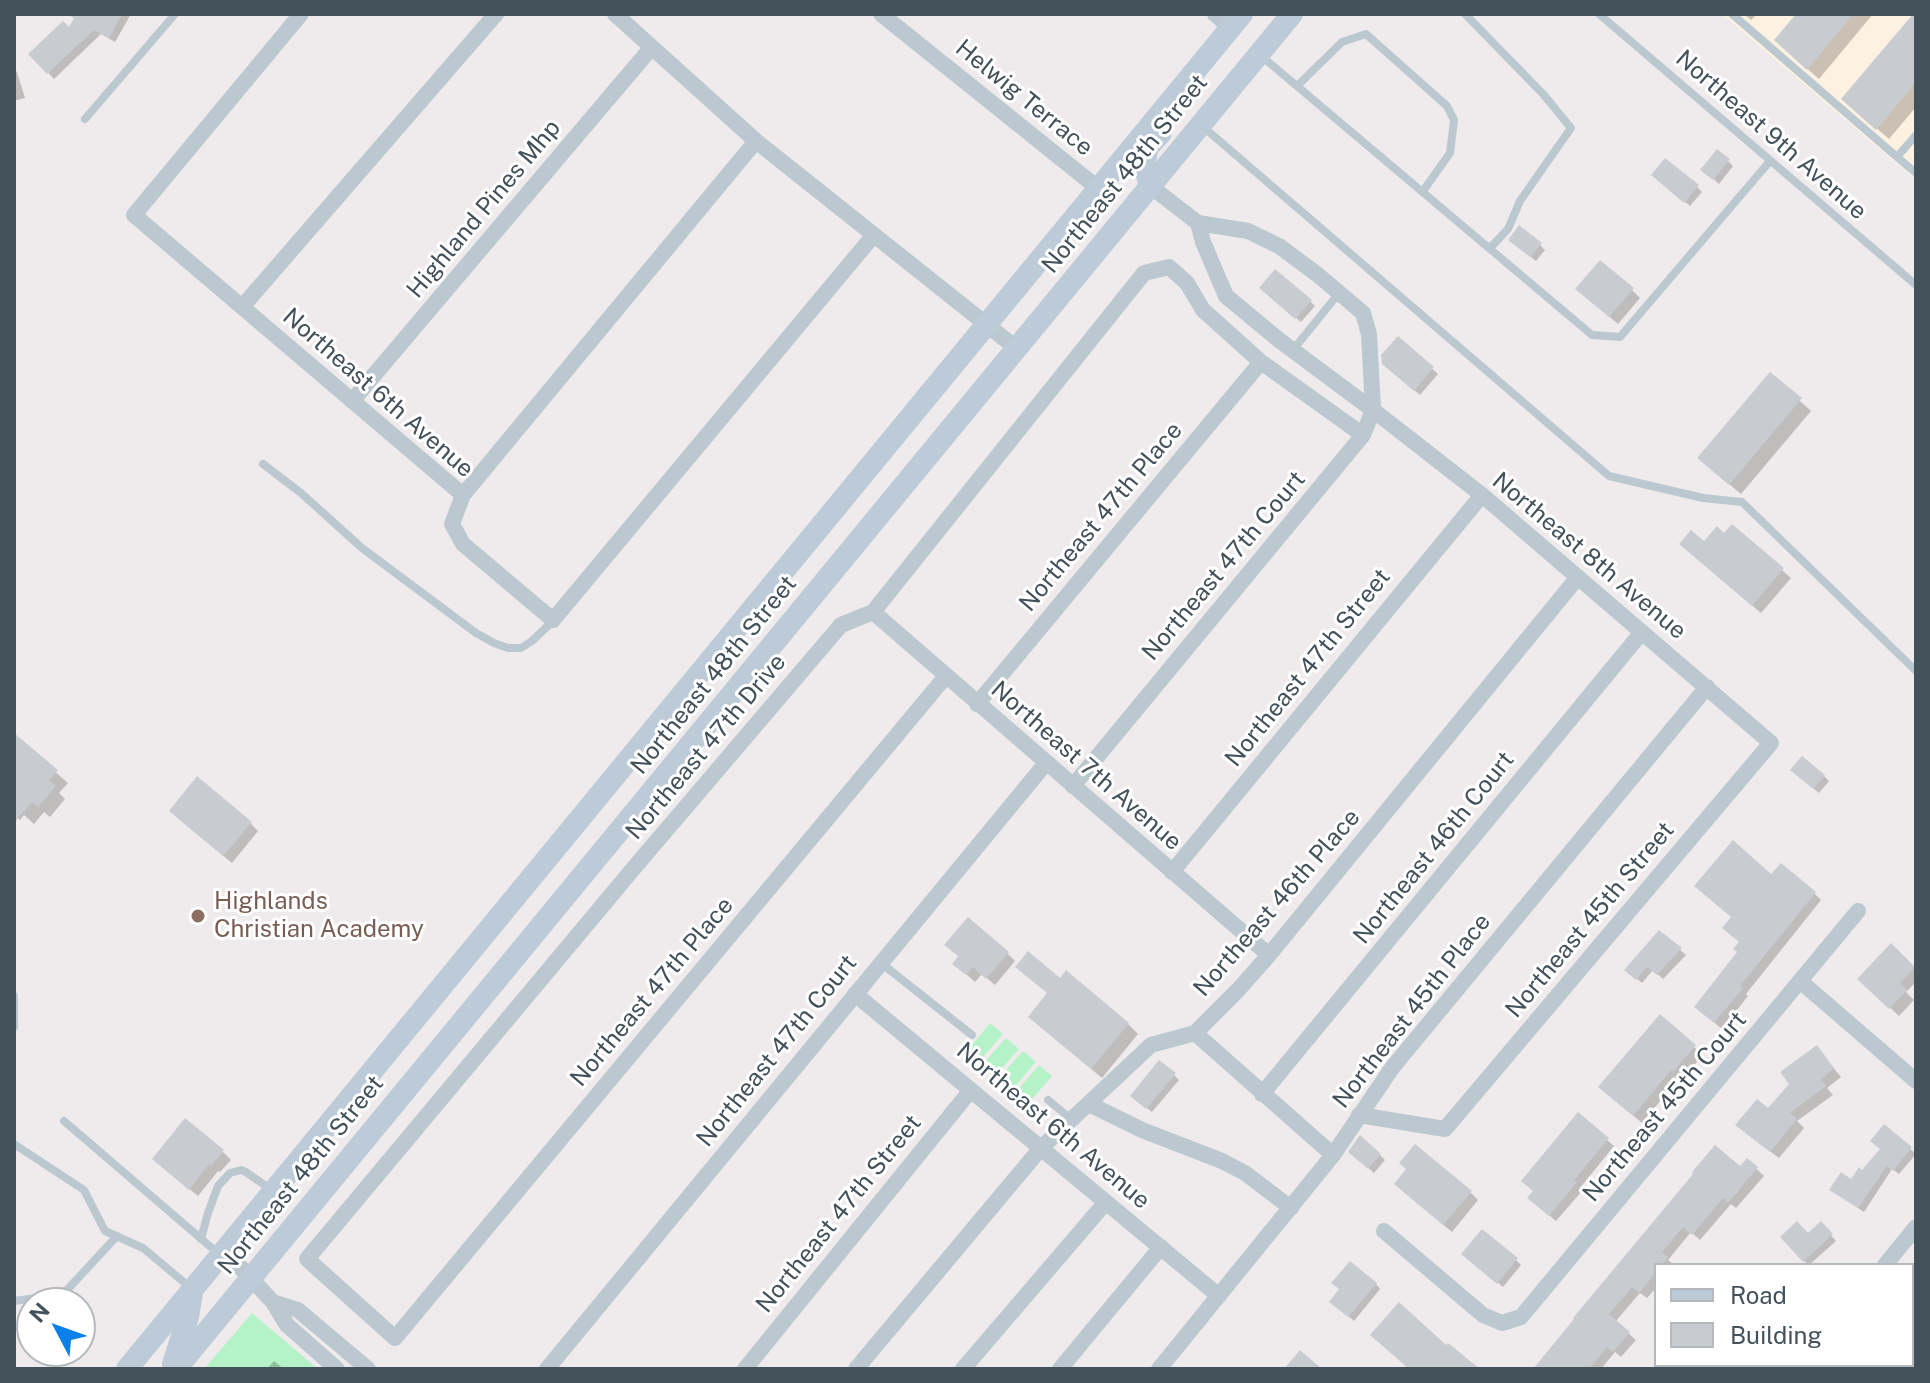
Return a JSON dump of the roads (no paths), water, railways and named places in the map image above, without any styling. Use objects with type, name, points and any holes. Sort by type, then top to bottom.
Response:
[{"type":"main road","points":[[1150,186],[1144,165],[1148,147],[1246,28],[1252,14]]},
{"type":"main road","name":"Northeast 48th Street","points":[[174,1369],[1292,14]]},
{"type":"main road","name":"Northeast 48th Street","points":[[127,1369],[1099,189],[1229,19]]},
{"type":"main road","points":[[174,1369],[192,1290]]},
{"type":"street","name":"Northeast 6th Avenue","points":[[301,14],[134,215],[463,495],[452,524],[463,544],[553,620]]},
{"type":"street","points":[[242,307],[496,14]]},
{"type":"street","points":[[615,14],[756,141],[1016,348]]},
{"type":"street","name":"Helwig Terrace","points":[[881,14],[1099,189]]},
{"type":"street","name":"Highland Pines Mhp","points":[[352,401],[652,47]]},
{"type":"street","points":[[463,495],[756,141]]},
{"type":"street","points":[[1150,186],[1198,223],[1248,231],[1269,241],[1289,253],[1363,313],[1369,334],[1373,410]]},
{"type":"street","name":"Northeast 8th Avenue","points":[[1198,223],[1226,296],[1482,495],[1771,743]]},
{"type":"street","points":[[553,620],[873,236]]},
{"type":"street","name":"Northeast 47th Drive","points":[[395,1338],[307,1259],[841,625],[873,612],[1144,273],[1169,267],[1187,283],[1203,310],[1261,362]]},
{"type":"street","points":[[1261,362],[1363,435]]},
{"type":"street","name":"Northeast 47th Place","points":[[977,704],[1261,362]]},
{"type":"street","name":"Northeast 47th Court","points":[[1073,786],[1363,435],[1373,410]]},
{"type":"street","name":"Northeast 47th Street","points":[[1172,872],[1482,495]]},
{"type":"street","name":"Northeast 46th Place","points":[[856,1369],[1041,1148],[1151,1045],[1195,1033],[1238,990],[1578,577]]},
{"type":"street","name":"Northeast 7th Avenue","points":[[873,612],[1269,955]]},
{"type":"street","name":"Northeast 46th Court","points":[[1262,1094],[1642,632]]},
{"type":"street","name":"Northeast 47th Place","points":[[395,1338],[946,676]]},
{"type":"street","name":"Northeast 45th Place","points":[[1159,1369],[1333,1155],[1392,1068],[1707,687]]},
{"type":"street","name":"Northeast 45th Street","points":[[1359,1115],[1445,1129],[1771,743]]},
{"type":"street","name":"Northeast 47th Court","points":[[547,1369],[1046,763]]},
{"type":"street","name":"Northeast 45th Court","points":[[1384,1231],[1483,1315],[1502,1323],[1521,1317],[1858,911]]},
{"type":"street","points":[[1800,981],[1916,1081]]},
{"type":"street","name":"Northeast 6th Avenue","points":[[855,994],[1219,1296]]},
{"type":"street","points":[[1195,1033],[1333,1155]]},
{"type":"street","name":"Northeast 47th Street","points":[[745,1369],[971,1090]]},
{"type":"street","points":[[1089,1104],[1154,1135],[1222,1161],[1245,1173],[1291,1208]]},
{"type":"street","points":[[963,1369],[1106,1202]]},
{"type":"street","points":[[1887,1263],[1916,1227]]},
{"type":"street","points":[[1060,1369],[1161,1247]]},
{"type":"street","points":[[223,1253],[273,1302],[287,1325],[337,1369]]},
{"type":"street","points":[[273,1302],[298,1310],[368,1369]]},
{"type":"lane","points":[[85,119],[175,14]]},
{"type":"lane","points":[[1465,14],[1544,95],[1571,128],[1520,201],[1508,229],[1490,248]]},
{"type":"lane","name":"Northeast 9th Avenue","points":[[1599,14],[1916,285]]},
{"type":"lane","points":[[1732,14],[1916,173]]},
{"type":"lane","points":[[1297,86],[1342,42],[1366,34],[1447,106],[1454,120],[1450,153],[1423,191]]},
{"type":"lane","points":[[1258,53],[1592,335],[1620,337],[1770,161]]},
{"type":"lane","points":[[1200,124],[1609,476],[1703,498],[1742,502],[1916,671]]},
{"type":"lane","points":[[1897,157],[1916,135]]},
{"type":"lane","points":[[1293,351],[1339,293]]},
{"type":"lane","points":[[263,464],[301,493],[362,548],[494,643],[521,648],[553,620]]},
{"type":"lane","points":[[881,963],[972,1035]]},
{"type":"lane","points":[[14,996],[14,1027]]},
{"type":"lane","points":[[1048,1100],[1071,1120]]},
{"type":"lane","points":[[64,1121],[201,1239],[223,1253]]},
{"type":"lane","points":[[14,1144],[84,1190],[105,1231],[143,1248],[192,1290]]},
{"type":"lane","points":[[201,1239],[218,1186],[230,1173],[246,1172],[273,1191]]},
{"type":"lane","points":[[14,1301],[52,1296],[67,1290],[117,1236]]},
{"type":"place","name":"Highlands Christian Academy","points":[[198,916]]}]
